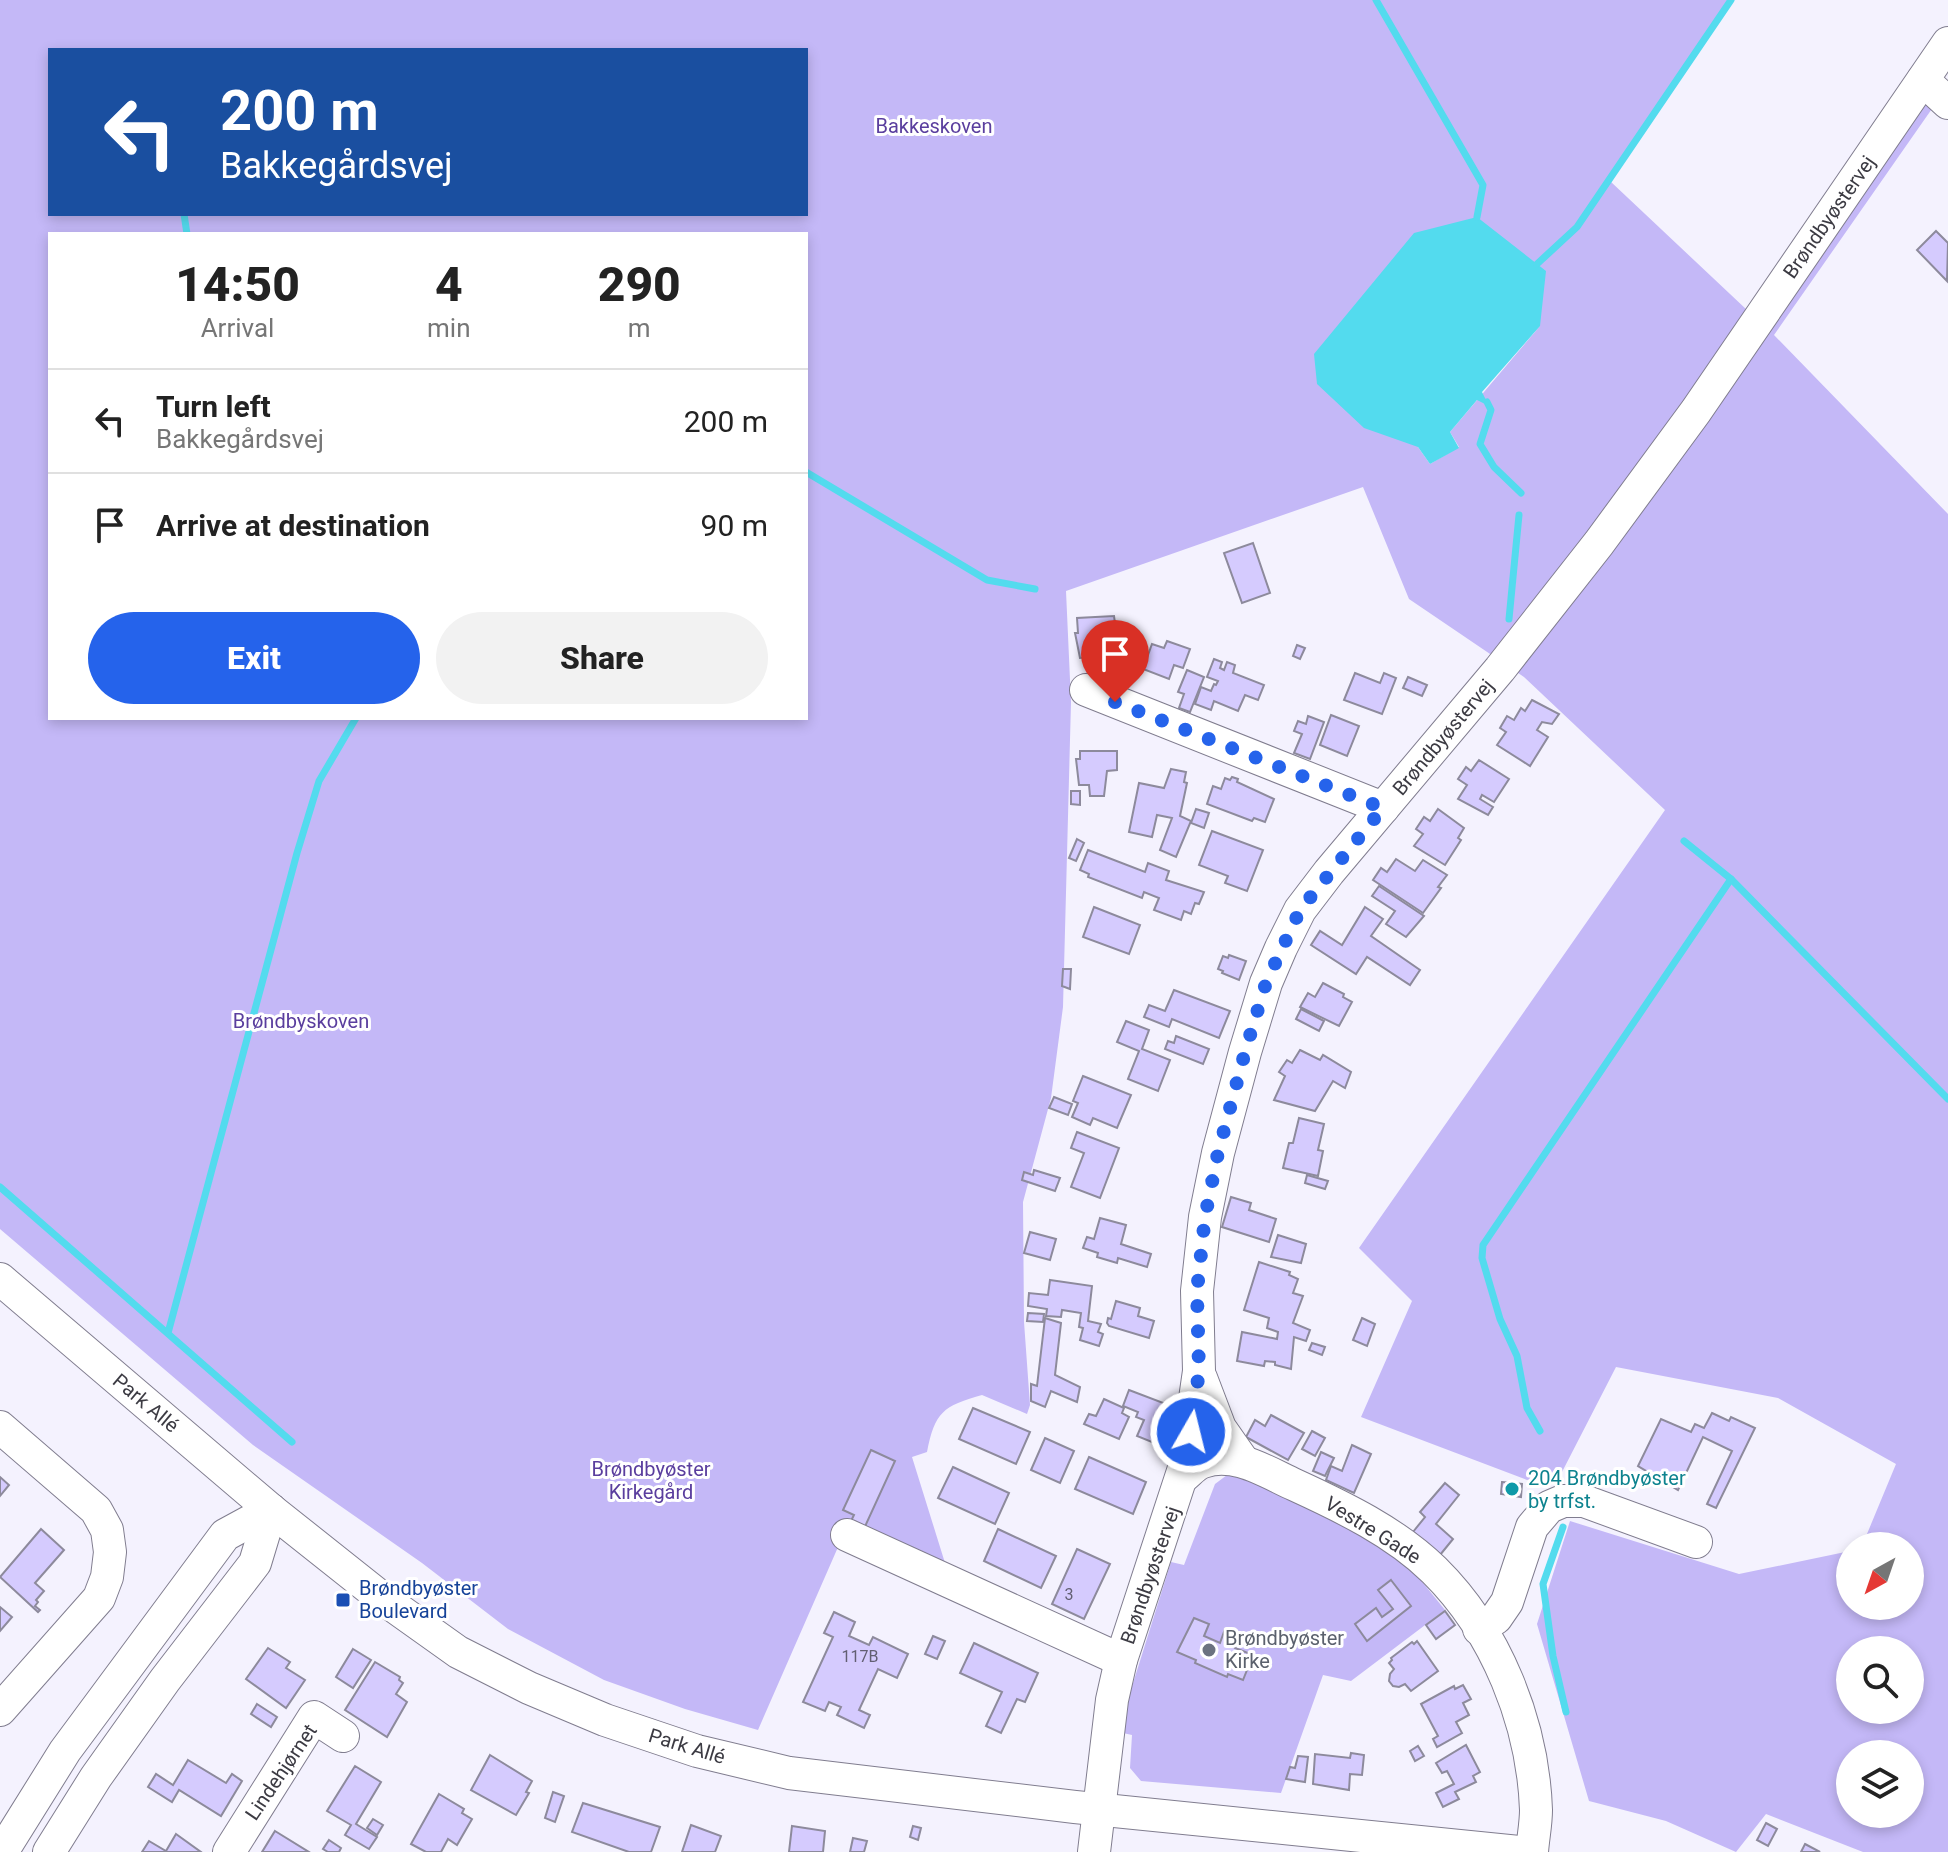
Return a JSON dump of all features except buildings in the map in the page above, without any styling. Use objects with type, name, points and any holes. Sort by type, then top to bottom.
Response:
[{"type":"street","name":"Brøndbyøstervej","points":[[1094,1852],[1112,1700],[1121,1660],[1184,1476],[1199,1371],[1197,1291],[1205,1217],[1221,1139],[1266,983],[1300,910],[1500,669],[1599,543],[1696,411],[1948,43]]},
{"type":"street","points":[[1923,80],[1948,103]]},
{"type":"street","points":[[1086,690],[1383,808]]},
{"type":"street","name":"Park Allé","points":[[0,1279],[271,1510],[378,1595],[458,1652],[529,1688],[605,1720],[697,1751],[789,1773],[1097,1810],[1519,1852]]},
{"type":"street","points":[[1199,1371],[1220,1428],[1243,1461]]},
{"type":"street","points":[[0,1427],[96,1510],[107,1530],[110,1552],[107,1577],[99,1598],[0,1710]]},
{"type":"street","name":"Vestre Gade","points":[[1184,1476],[1201,1462],[1216,1459],[1243,1461],[1347,1509],[1399,1543],[1454,1592],[1479,1629],[1515,1698],[1531,1759],[1536,1812],[1532,1852]]},
{"type":"street","points":[[1479,1629],[1496,1618],[1507,1602],[1532,1527],[1549,1507],[1563,1501],[1584,1501],[1696,1542]]},
{"type":"street","points":[[2,1852],[65,1751],[225,1535],[271,1510]]},
{"type":"street","points":[[49,1852],[96,1777],[255,1563],[271,1510]]},
{"type":"street","name":"Brøndbyøstervej","points":[[847,1535],[1121,1660]]},
{"type":"street","name":"Lindehjørnet","points":[[229,1852],[314,1717],[343,1736]]},
{"type":"green space","name":"Brøndbyskoven","points":[[0,0],[1731,0],[1610,181],[1764,326],[1919,105],[1936,103],[1774,335],[1948,514],[1948,1852],[1863,1852],[1766,1814],[1736,1852],[1666,1821],[1589,1801],[1537,1624],[1570,1521],[1739,1574],[1836,1554],[1836,1620],[1924,1620],[1924,1532],[1868,1532],[1896,1464],[1778,1398],[1616,1367],[1562,1472],[1527,1480],[1361,1417],[1412,1301],[1359,1248],[1665,810],[1524,677],[1409,599],[1363,487],[1066,591],[1071,702],[1063,1007],[1051,1098],[1023,1202],[1024,1322],[1030,1405],[1027,1414],[982,1395],[958,1403],[938,1419],[927,1452],[912,1457],[945,1563],[849,1522],[758,1730],[685,1709],[604,1680],[508,1629],[422,1563],[253,1445],[0,1229]],"holes":[[[1540,326],[1450,432],[1459,447],[1430,464],[1418,447]]]},
{"type":"green space","points":[[1231,1472],[1290,1497],[1379,1543],[1415,1573],[1445,1610],[1351,1681],[1323,1675],[1281,1793],[1141,1781],[1130,1768],[1132,1735],[1123,1733],[1129,1696],[1171,1562],[1184,1565],[1215,1484]]},
{"type":"water","points":[[1477,217],[1546,271],[1540,326],[1482,392],[1487,402],[1477,400],[1450,432],[1459,448],[1430,464],[1418,447],[1364,428],[1317,384],[1314,354],[1414,233]]},
{"type":"waterway","points":[[1376,0],[1483,185],[1477,217]]},
{"type":"waterway","points":[[1537,264],[1577,227],[1731,0]]},
{"type":"waterway","points":[[184,216],[187,232]]},
{"type":"waterway","points":[[1487,402],[1491,410],[1480,444],[1494,467],[1521,493]]},
{"type":"waterway","points":[[808,473],[987,580],[1035,589]]},
{"type":"waterway","points":[[1509,619],[1519,515]]},
{"type":"waterway","points":[[168,1333],[297,853],[319,781],[355,720]]},
{"type":"waterway","points":[[1684,841],[1731,879],[1948,1099]]},
{"type":"waterway","points":[[1540,1431],[1527,1408],[1517,1356],[1500,1319],[1482,1258],[1483,1245],[1731,879]]},
{"type":"waterway","points":[[0,1187],[292,1442]]},
{"type":"waterway","points":[[1563,1527],[1543,1584],[1553,1656],[1566,1712]]},
{"type":"place","name":"204 Brøndbyøster by trfst.","points":[[1512,1489]]},
{"type":"place","name":"Brøndbyøster Boulevard","points":[[343,1600]]},
{"type":"place","name":"Brøndbyøster Kirke","points":[[1209,1650]]},
{"type":"route","points":[[1115,702],[1383,808],[1300,910],[1266,983],[1218,1153],[1205,1217],[1197,1291],[1199,1371],[1191,1432]]},
{"type":"park label","name":"Bakkeskoven","points":[[934,126]]},
{"type":"park label","name":"Brøndbyøster Kirkegård","points":[[651,1480]]}]
